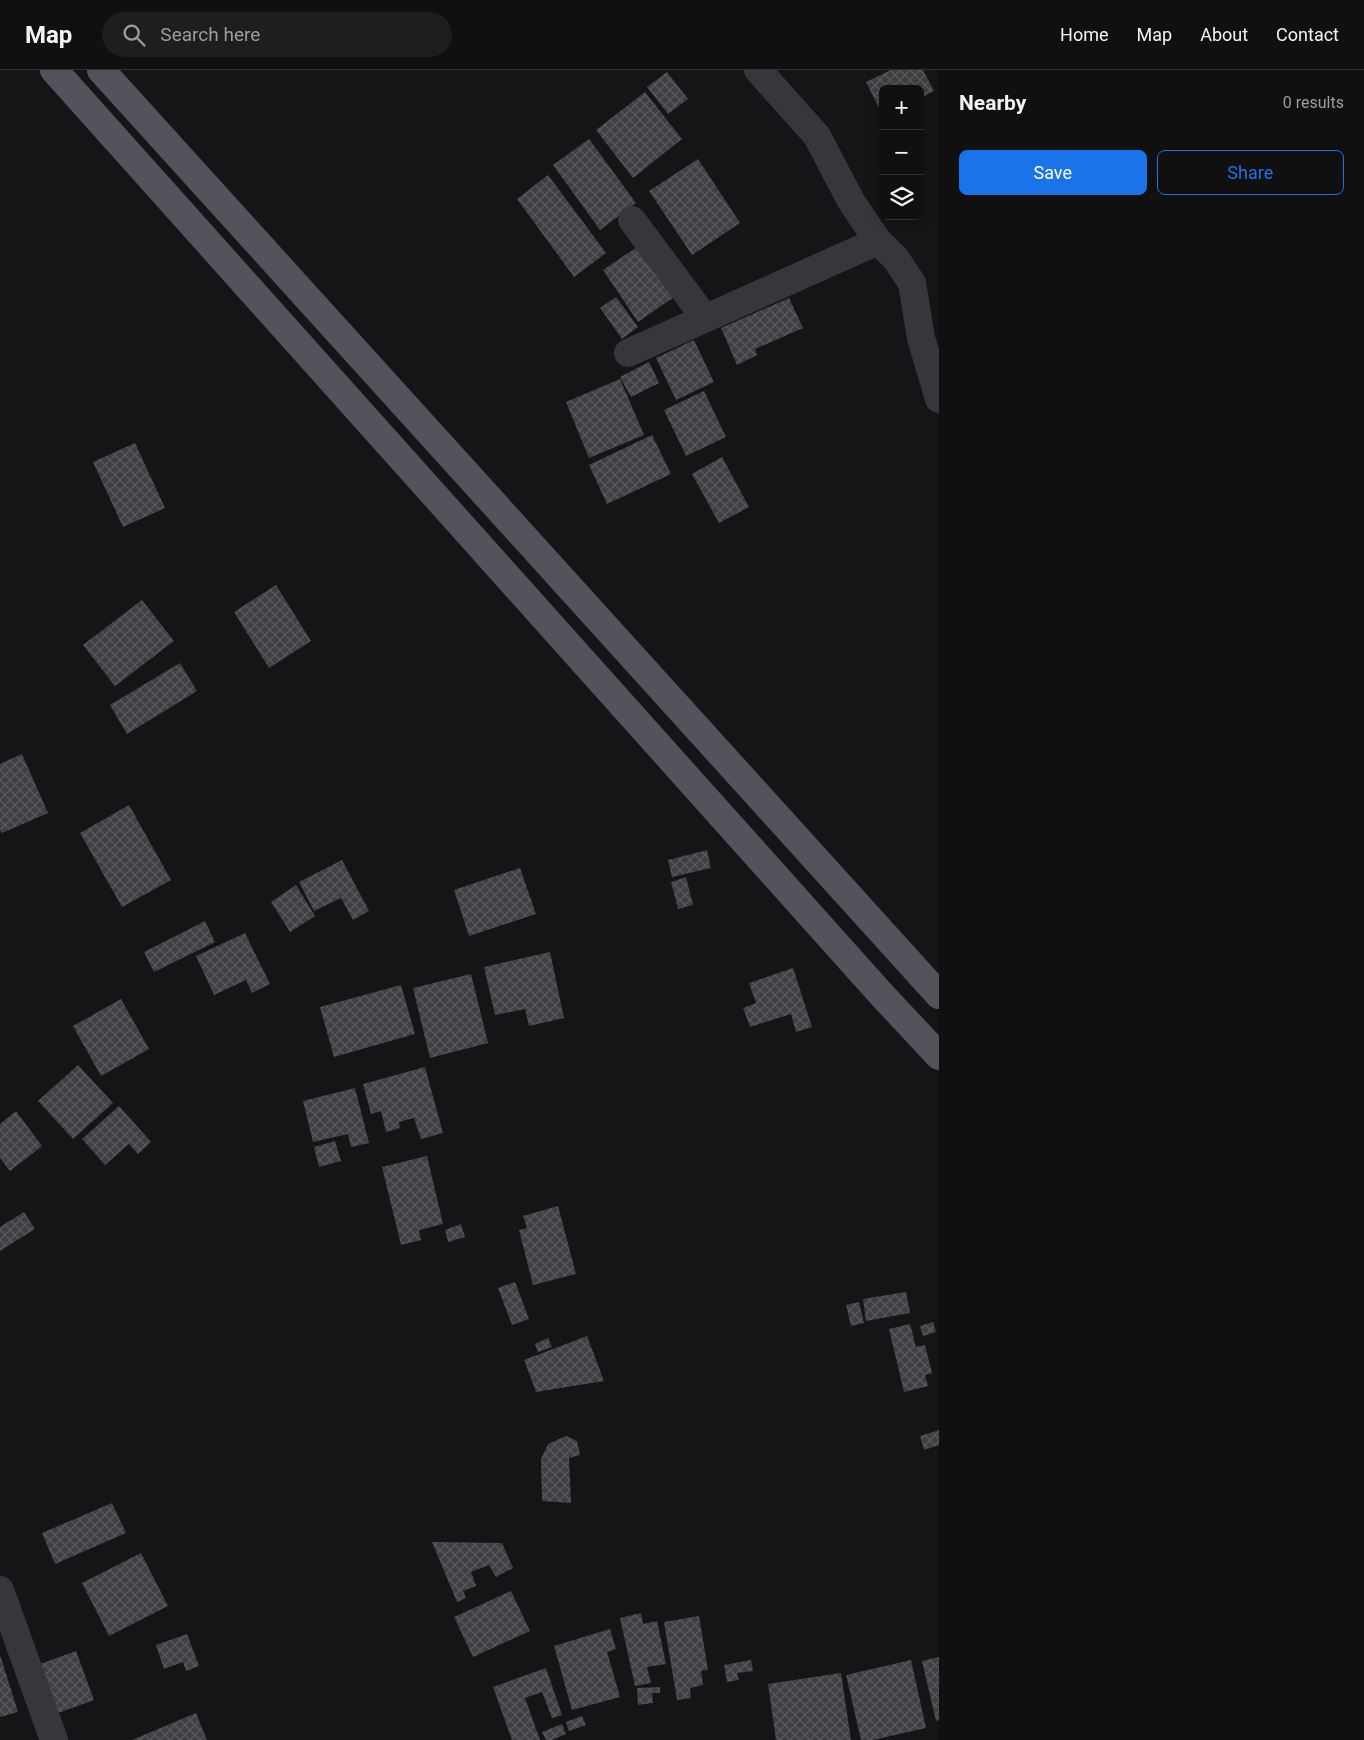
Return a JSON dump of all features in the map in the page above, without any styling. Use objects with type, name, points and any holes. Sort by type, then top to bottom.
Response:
[{"type":"main road","points":[[54,70],[939,1056]]},
{"type":"main road","points":[[101,70],[939,995]]},
{"type":"street","points":[[758,70],[818,136],[851,201],[878,241],[896,259],[912,284],[922,338],[939,399]]},
{"type":"street","points":[[632,220],[705,318]]},
{"type":"street","points":[[628,352],[878,241]]},
{"type":"street","points":[[0,1590],[54,1740]]},
{"type":"building","points":[[891,70],[923,70],[934,91],[924,96],[924,85],[879,85],[879,108],[866,82]]},
{"type":"building","points":[[667,72],[688,99],[668,114],[647,87]]},
{"type":"building","points":[[645,92],[682,139],[633,178],[596,130]]},
{"type":"building","points":[[589,139],[636,203],[600,230],[553,165]]},
{"type":"building","points":[[698,159],[740,223],[692,255],[649,191]]},
{"type":"building","points":[[548,175],[606,253],[574,277],[517,199]]},
{"type":"building","points":[[640,245],[674,297],[638,322],[603,270]]},
{"type":"building","points":[[616,297],[638,327],[622,339],[600,308]]},
{"type":"building","points":[[789,298],[803,328],[755,349],[757,355],[737,365],[721,328]]},
{"type":"building","points":[[694,340],[714,382],[676,400],[656,358]]},
{"type":"building","points":[[649,362],[659,383],[631,397],[620,377]]},
{"type":"building","points":[[620,379],[644,435],[589,458],[566,402]]},
{"type":"building","points":[[704,391],[726,437],[686,456],[664,410]]},
{"type":"building","points":[[652,435],[671,474],[607,504],[589,465]]},
{"type":"building","points":[[135,443],[165,508],[123,527],[93,462]]},
{"type":"building","points":[[722,457],[749,507],[719,523],[692,474]]},
{"type":"building","points":[[276,585],[311,641],[269,668],[234,612]]},
{"type":"building","points":[[142,600],[174,641],[115,686],[83,645]]},
{"type":"building","points":[[180,663],[197,691],[127,734],[110,705]]},
{"type":"building","points":[[22,754],[48,813],[2,833],[0,829],[0,764]]},
{"type":"building","points":[[129,805],[171,880],[122,907],[80,833]]},
{"type":"building","points":[[707,850],[711,868],[672,877],[668,860]]},
{"type":"building","points":[[342,860],[369,911],[353,920],[341,898],[314,911],[299,882]]},
{"type":"building","points":[[520,868],[536,914],[469,936],[454,890]]},
{"type":"building","points":[[686,877],[693,905],[678,909],[671,882]]},
{"type":"building","points":[[296,885],[315,916],[290,932],[271,902]]},
{"type":"building","points":[[205,921],[215,942],[154,972],[144,952]]},
{"type":"building","points":[[245,933],[270,984],[252,993],[246,980],[214,995],[196,956]]},
{"type":"building","points":[[550,952],[564,1018],[529,1026],[525,1009],[495,1015],[484,967]]},
{"type":"building","points":[[793,968],[812,1027],[796,1032],[791,1014],[750,1027],[743,1008],[756,1003],[749,983]]},
{"type":"building","points":[[471,974],[488,1043],[430,1058],[413,988]]},
{"type":"building","points":[[401,985],[415,1034],[334,1057],[320,1007]]},
{"type":"building","points":[[121,999],[149,1049],[101,1076],[73,1026]]},
{"type":"building","points":[[78,1065],[113,1103],[73,1139],[38,1101]]},
{"type":"building","points":[[425,1067],[443,1133],[421,1139],[414,1118],[399,1122],[400,1128],[386,1132],[381,1111],[371,1114],[363,1084]]},
{"type":"building","points":[[355,1088],[369,1143],[351,1147],[348,1134],[313,1142],[303,1101]]},
{"type":"building","points":[[119,1106],[151,1142],[138,1154],[129,1144],[105,1165],[82,1139]]},
{"type":"building","points":[[16,1111],[42,1146],[10,1171],[0,1158],[0,1124]]},
{"type":"building","points":[[335,1141],[341,1161],[319,1167],[314,1147]]},
{"type":"building","points":[[427,1156],[443,1224],[419,1230],[421,1240],[401,1245],[382,1167]]},
{"type":"building","points":[[558,1206],[576,1274],[533,1285],[519,1230],[527,1228],[523,1216]]},
{"type":"building","points":[[24,1212],[35,1229],[0,1251],[0,1227]]},
{"type":"building","points":[[461,1224],[465,1237],[448,1242],[445,1230]]},
{"type":"building","points":[[515,1282],[529,1319],[512,1325],[498,1288]]},
{"type":"building","points":[[906,1292],[910,1313],[866,1321],[863,1299]]},
{"type":"building","points":[[859,1302],[864,1323],[851,1326],[846,1305]]},
{"type":"building","points":[[933,1322],[936,1332],[923,1336],[920,1326]]},
{"type":"building","points":[[910,1324],[916,1347],[925,1345],[932,1373],[925,1375],[928,1386],[904,1392],[889,1329]]},
{"type":"building","points":[[587,1336],[604,1381],[536,1392],[524,1360]]},
{"type":"building","points":[[548,1338],[552,1347],[538,1352],[535,1344]]},
{"type":"building","points":[[939,1430],[939,1445],[924,1450],[920,1436]]},
{"type":"building","points":[[566,1436],[577,1441],[580,1455],[569,1458],[571,1503],[542,1501],[541,1459],[548,1444]]},
{"type":"building","points":[[112,1503],[126,1533],[55,1564],[42,1533]]},
{"type":"building","points":[[432,1542],[502,1543],[513,1568],[496,1577],[489,1565],[471,1572],[476,1586],[463,1591],[466,1598],[457,1602]]},
{"type":"building","points":[[141,1553],[168,1606],[109,1636],[82,1583]]},
{"type":"building","points":[[511,1591],[530,1631],[473,1657],[454,1617]]},
{"type":"building","points":[[641,1613],[643,1624],[657,1621],[666,1664],[647,1667],[651,1683],[635,1686],[620,1618]]},
{"type":"building","points":[[699,1616],[708,1670],[701,1671],[703,1685],[690,1688],[691,1698],[677,1700],[664,1622]]},
{"type":"building","points":[[610,1629],[616,1649],[607,1652],[620,1697],[572,1710],[554,1646]]},
{"type":"building","points":[[187,1634],[199,1666],[186,1671],[183,1662],[164,1669],[156,1645]]},
{"type":"building","points":[[76,1651],[94,1700],[58,1713],[40,1664]]},
{"type":"building","points":[[0,1655],[18,1712],[0,1717]]},
{"type":"building","points":[[939,1657],[939,1720],[936,1721],[922,1661]]},
{"type":"building","points":[[751,1660],[753,1671],[737,1673],[739,1680],[727,1682],[724,1665]]},
{"type":"building","points":[[911,1660],[926,1728],[873,1740],[861,1740],[846,1675]]},
{"type":"building","points":[[546,1668],[562,1715],[552,1718],[542,1692],[525,1698],[540,1740],[512,1740],[493,1687]]},
{"type":"building","points":[[841,1673],[851,1740],[776,1740],[768,1684]]},
{"type":"building","points":[[660,1687],[660,1693],[652,1693],[653,1703],[638,1705],[637,1688]]},
{"type":"building","points":[[196,1713],[207,1740],[132,1740]]},
{"type":"building","points":[[582,1716],[586,1725],[569,1731],[566,1722]]},
{"type":"building","points":[[562,1724],[566,1734],[552,1740],[546,1740],[542,1732]]}]
